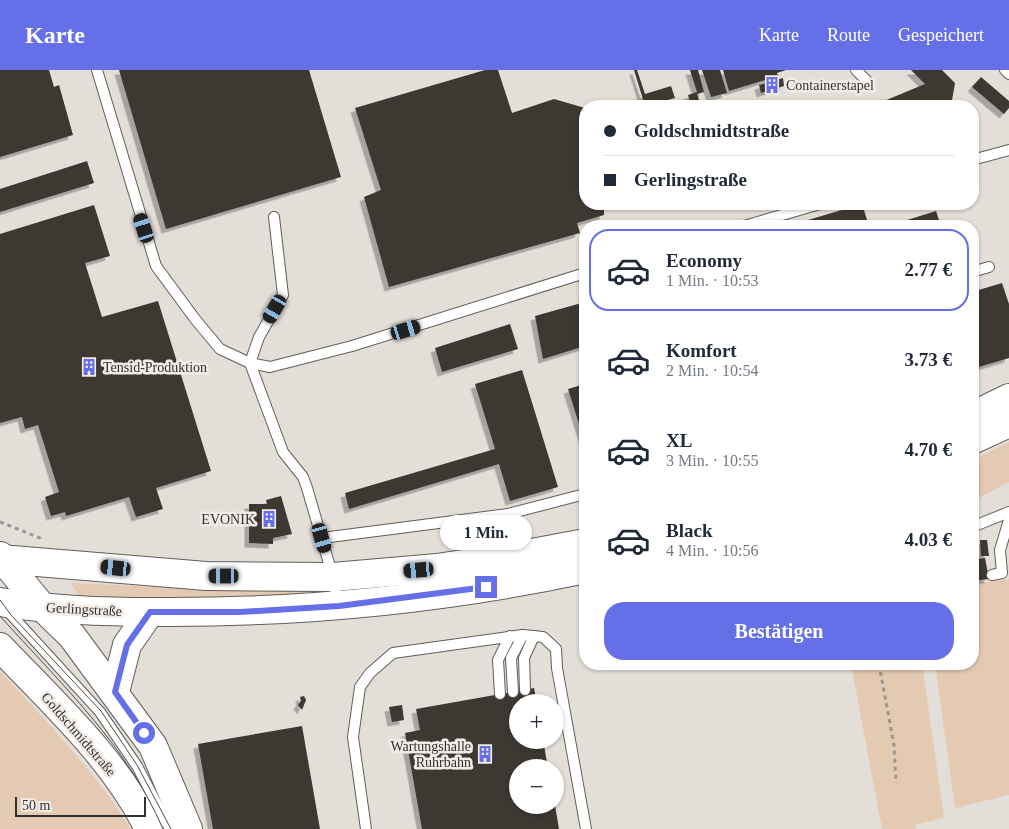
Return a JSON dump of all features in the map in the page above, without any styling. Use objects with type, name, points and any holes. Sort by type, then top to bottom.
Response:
[{"type":"main road","points":[[979,413],[1009,398]]},
{"type":"main road","points":[[979,437],[1009,423]]},
{"type":"main road","points":[[1,558],[206,576],[333,577],[437,568],[579,544]]},
{"type":"main road","points":[[1,558],[42,606],[72,636],[153,746],[188,829]]},
{"type":"main road","name":"Gerlingstraße","points":[[0,602],[150,612],[240,612],[339,606],[523,582],[579,570]]},
{"type":"main road","points":[[115,692],[127,645],[150,612]]},
{"type":"main road","name":"Goldschmidtstraße","points":[[0,647],[70,722],[122,783],[149,829]]},
{"type":"lane","points":[[97,70],[156,266],[220,349],[250,363],[270,367],[352,346],[579,275]]},
{"type":"lane","points":[[856,70],[868,82]]},
{"type":"lane","points":[[1005,70],[1009,74]]},
{"type":"lane","points":[[979,158],[1009,150]]},
{"type":"lane","points":[[773,220],[802,210]]},
{"type":"lane","points":[[274,217],[283,295],[258,337],[250,363],[283,452],[303,477],[333,577],[339,606]]},
{"type":"lane","points":[[979,270],[989,267]]},
{"type":"lane","points":[[322,538],[508,514],[579,496]]},
{"type":"lane","points":[[979,524],[1009,512]]},
{"type":"lane","points":[[992,574],[1002,574],[1000,550],[1009,520]]},
{"type":"lane","points":[[0,602],[100,712],[137,766],[170,829]]},
{"type":"lane","points":[[513,692],[512,658],[523,635]]},
{"type":"lane","points":[[366,829],[353,737],[360,687],[370,673],[392,653],[523,635],[543,637],[556,650],[557,668],[586,829]]},
{"type":"lane","points":[[500,694],[498,660],[510,636]]},
{"type":"lane","points":[[525,690],[524,658],[534,636]]},
{"type":"path","points":[[0,522],[40,538],[42,542]]},
{"type":"path","points":[[880,670],[894,745],[896,783]]},
{"type":"shaded area","points":[[1009,442],[1009,482],[979,498],[979,457]]},
{"type":"shaded area","points":[[1009,579],[1009,795],[955,808],[936,670],[979,670],[979,583]]},
{"type":"shaded area","points":[[71,583],[207,589],[315,586],[313,592],[214,602],[81,600]]},
{"type":"shaded area","points":[[852,670],[923,670],[944,818],[915,825],[916,829],[882,829]]},
{"type":"shaded area","points":[[0,671],[86,767],[131,829],[0,829]]},
{"type":"building","points":[[0,70],[49,70],[54,87],[59,85],[73,135],[0,157]]},
{"type":"building","points":[[119,70],[309,70],[341,177],[166,229]]},
{"type":"building","points":[[485,70],[498,70],[512,113],[554,99],[579,106],[579,210],[604,210],[604,215],[587,220],[579,220],[577,223],[579,233],[389,287],[364,197],[381,190],[355,108]]},
{"type":"building","points":[[634,70],[637,70],[645,94],[671,86],[675,98],[668,100],[643,100]]},
{"type":"building","points":[[690,70],[698,70],[704,92],[697,94],[699,100],[689,100],[688,95],[697,92]]},
{"type":"building","points":[[702,70],[720,70],[727,93],[711,97]]},
{"type":"building","points":[[723,70],[786,70],[777,73],[778,76],[729,91]]},
{"type":"building","points":[[911,70],[942,70],[955,83],[952,100],[886,100],[925,84]]},
{"type":"building","points":[[981,77],[1009,101],[1009,108],[1004,114],[972,87]]},
{"type":"building","name":"Containerstapel","points":[[783,78],[784,86],[761,93],[759,85]]},
{"type":"building","points":[[87,161],[94,183],[0,212],[0,189]]},
{"type":"building","name":"Tensid-Produktion","points":[[94,205],[110,256],[85,263],[102,317],[158,301],[211,471],[156,488],[163,509],[136,517],[129,497],[66,516],[65,512],[51,516],[45,497],[59,492],[38,425],[25,429],[22,417],[0,423],[0,234]]},
{"type":"building","points":[[842,210],[864,210],[867,220],[808,220]]},
{"type":"building","points":[[936,211],[939,220],[907,220]]},
{"type":"building","points":[[1002,283],[1009,304],[1009,358],[979,367],[979,290]]},
{"type":"building","points":[[579,304],[579,348],[543,359],[535,316]]},
{"type":"building","points":[[510,324],[518,349],[442,372],[435,348]]},
{"type":"building","points":[[522,370],[558,487],[510,501],[499,464],[349,509],[345,493],[495,449],[475,384]]},
{"type":"building","points":[[579,386],[579,424],[568,389]]},
{"type":"building","name":"EVONIK","points":[[281,496],[292,534],[273,538],[273,544],[249,543],[249,504],[267,504],[266,500]]},
{"type":"building","points":[[980,540],[987,540],[989,556],[981,556]]},
{"type":"building","points":[[985,558],[989,579],[979,580],[979,559]]},
{"type":"building","name":"Wartungshalle Ruhrbahn","points":[[534,688],[535,694],[509,694],[509,749],[545,749],[546,759],[509,759],[509,814],[556,814],[559,829],[422,829],[405,733],[420,730],[416,709]]},
{"type":"building","points":[[304,696],[306,700],[302,710],[298,705],[301,701],[300,697]]},
{"type":"building","points":[[402,705],[404,720],[392,722],[389,707]]},
{"type":"building","points":[[302,726],[320,829],[213,829],[198,744]]},
{"type":"tram line","points":[[0,600],[11,615],[101,711],[137,765],[171,829]]},
{"type":"tram line","points":[[0,616],[111,742],[148,798],[163,829]]},
{"type":"place","name":"Containerstapel","points":[[772,85]]},
{"type":"place","name":"Tensid-Produktion","points":[[89,367]]},
{"type":"place","name":"EVONIK","points":[[269,519]]},
{"type":"place","name":"Wartungshalle Ruhrbahn","points":[[485,754]]},
{"type":"route","points":[[144,733],[115,692],[127,645],[150,612],[240,612],[339,606],[486,587]]}]
